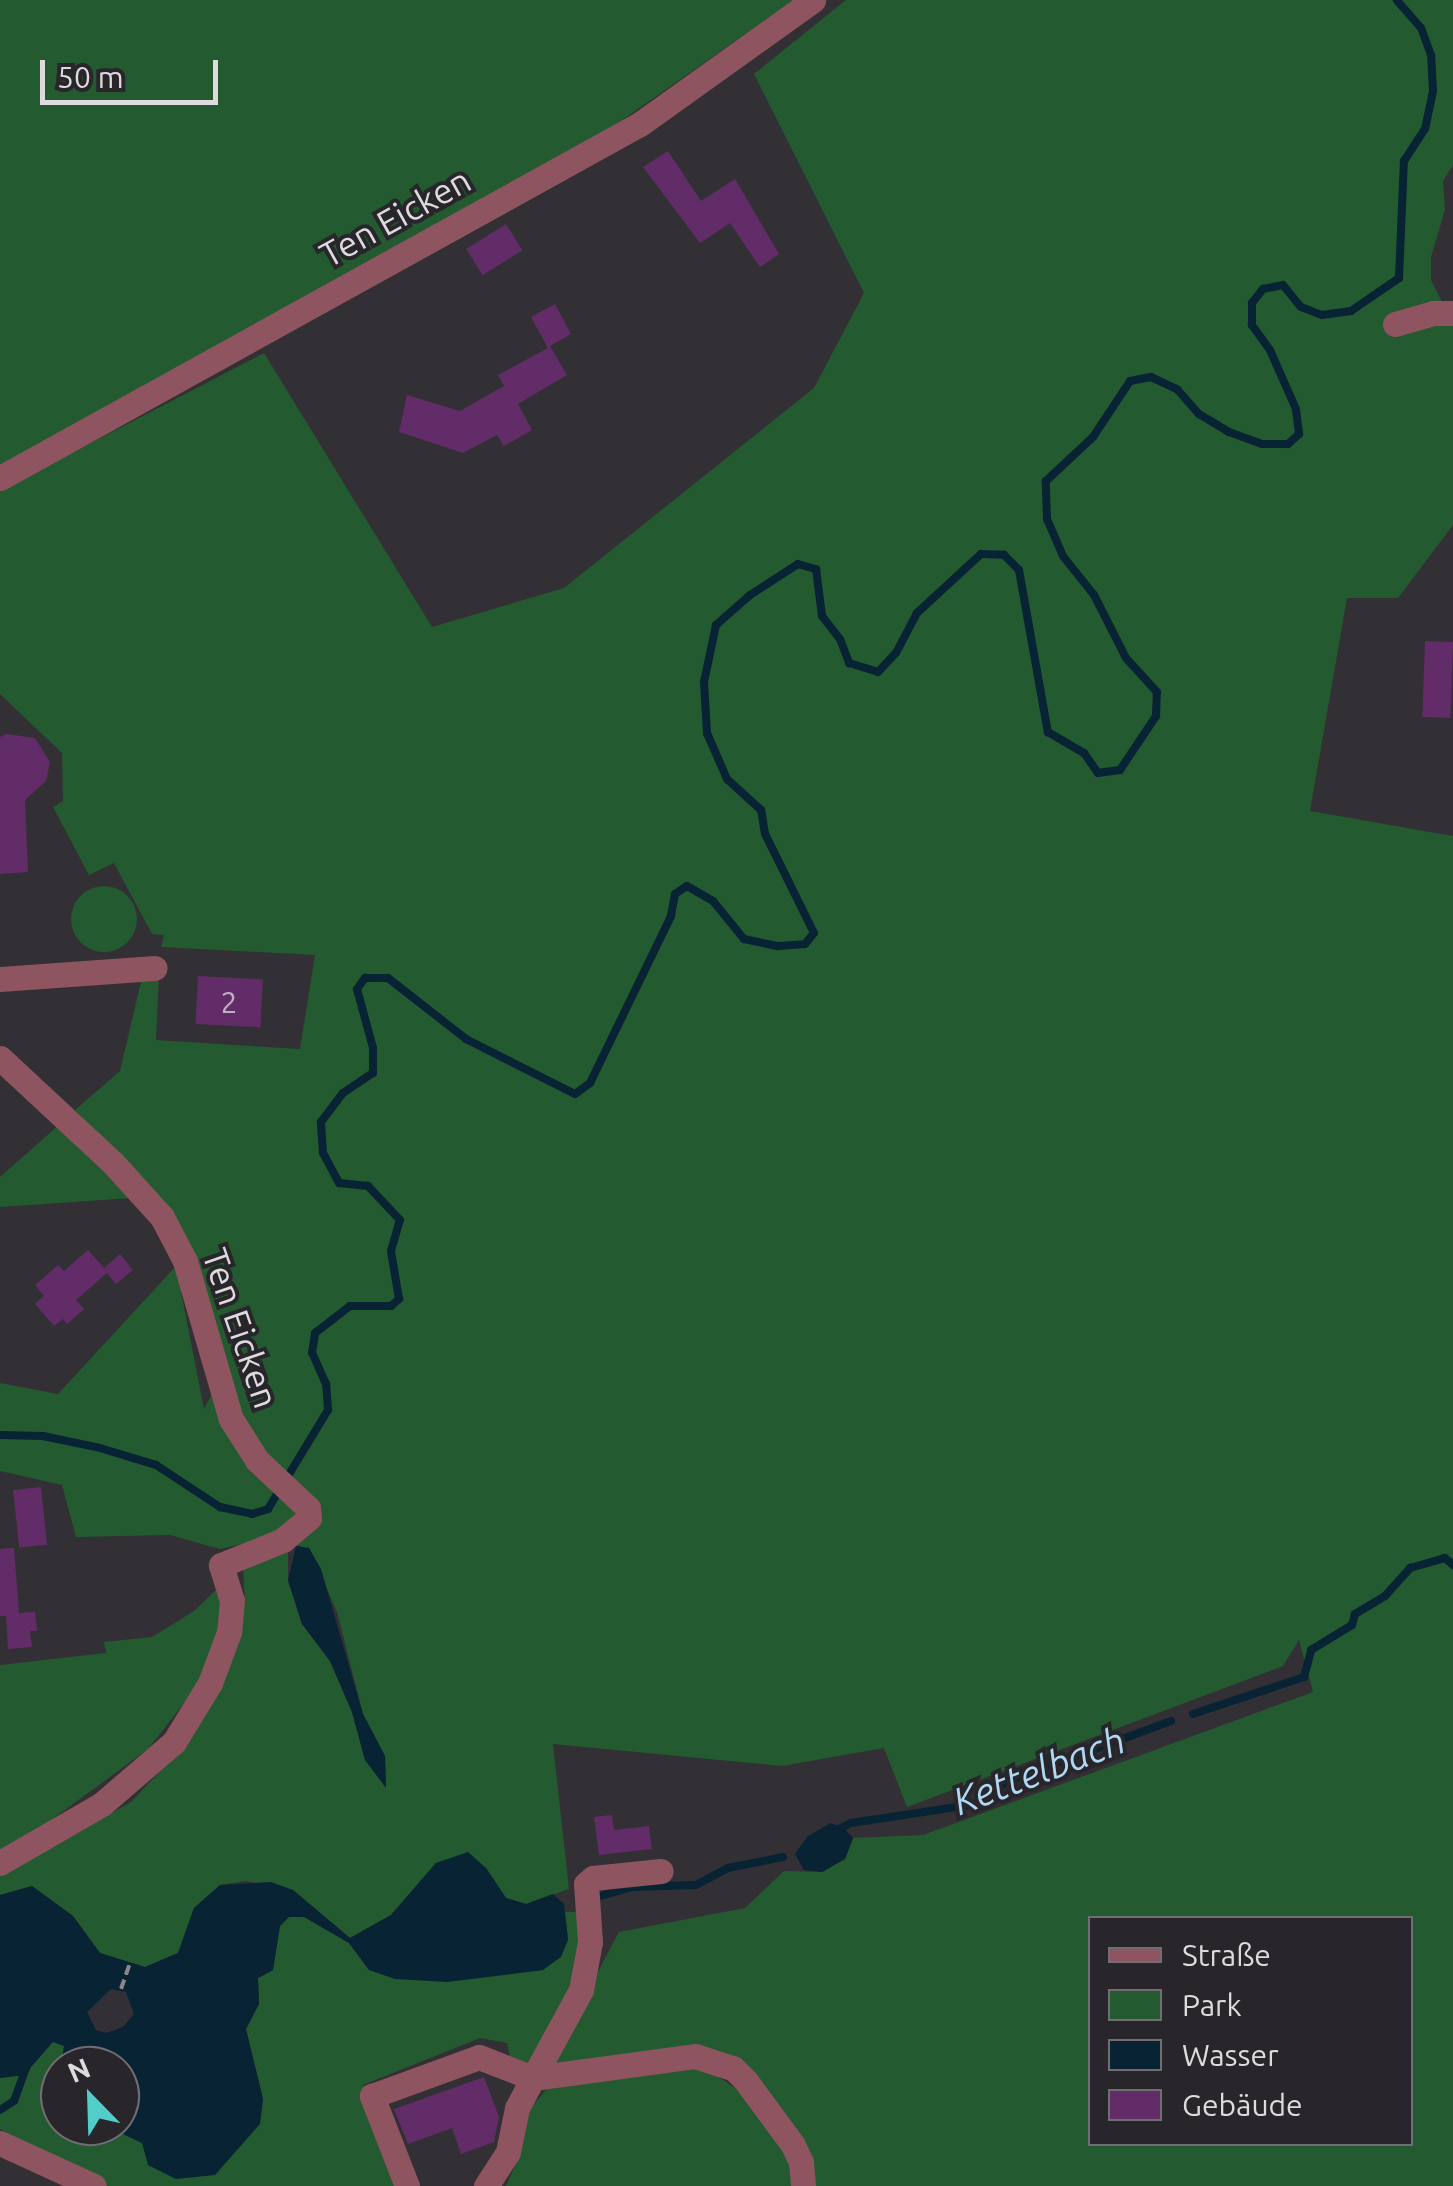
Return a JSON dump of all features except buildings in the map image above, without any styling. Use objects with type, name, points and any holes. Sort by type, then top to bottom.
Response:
[{"type":"lane","name":"Ten Eicken","points":[[0,478],[640,124],[813,0]]},
{"type":"lane","points":[[1395,324],[1432,313],[1453,312]]},
{"type":"lane","points":[[0,979],[155,968]]},
{"type":"lane","name":"Ten Eicken","points":[[0,1058],[102,1152],[162,1218],[194,1288],[231,1419],[274,1477],[308,1508],[304,1527],[283,1540],[221,1565],[232,1600],[229,1632],[210,1684],[174,1742],[102,1804],[0,1863]]},
{"type":"lane","points":[[486,2186],[508,2152],[517,2108],[581,1990],[590,1942],[586,1884],[593,1878],[662,1870]]},
{"type":"lane","points":[[407,2186],[372,2096],[480,2057],[532,2078],[668,2056],[718,2060],[746,2082],[793,2145],[801,2162],[803,2186]]},
{"type":"lane","points":[[0,2143],[94,2186]]},
{"type":"path","points":[[120,1989],[130,1963]]},
{"type":"green space","points":[[0,0],[794,0],[588,144],[0,465]]},
{"type":"green space","points":[[846,0],[1453,0],[1453,165],[1443,181],[1445,210],[1431,257],[1431,280],[1453,324],[1453,525],[1398,598],[1347,598],[1310,811],[1453,836],[1453,2186],[811,2186],[721,2056],[547,2068],[619,1932],[745,1908],[784,1871],[822,1872],[845,1859],[853,1838],[923,1835],[1313,1692],[1299,1640],[1283,1666],[907,1807],[884,1748],[782,1766],[553,1744],[569,1889],[526,1904],[506,1898],[486,1868],[436,1863],[391,1915],[350,1938],[293,1890],[246,1881],[220,1885],[194,1908],[178,1953],[145,1967],[100,1953],[73,1916],[32,1886],[0,1895],[0,1876],[131,1802],[166,1765],[220,1684],[245,1600],[243,1569],[288,1552],[288,1581],[302,1624],[330,1661],[352,1712],[365,1760],[386,1786],[385,1756],[363,1714],[337,1612],[309,1548],[296,1546],[299,1542],[269,1538],[220,1549],[170,1535],[76,1537],[62,1485],[0,1471],[0,1383],[58,1394],[176,1266],[204,1409],[212,1394],[232,1396],[149,1185],[75,1110],[120,1071],[143,973],[159,975],[156,1040],[300,1049],[315,955],[161,947],[164,935],[152,934],[114,863],[89,875],[53,807],[63,801],[62,753],[0,694],[0,490],[264,353],[432,627],[564,588],[814,388],[864,293],[754,74]]},
{"type":"green space","points":[[104,886],[127,896],[137,919],[127,942],[104,952],[81,942],[71,919],[81,896]]},
{"type":"green space","points":[[60,1124],[132,1198],[0,1207],[0,1177]]},
{"type":"green space","points":[[216,1590],[223,1612],[207,1674],[148,1749],[43,1826],[0,1850],[0,1665],[106,1653],[104,1642],[152,1637],[194,1611]]},
{"type":"green space","points":[[565,1912],[580,1912],[579,1974],[533,2068],[512,2066],[507,2043],[480,2038],[363,2085],[400,2186],[100,2186],[0,2129],[0,2078],[24,2075],[40,2056],[40,2146],[140,2146],[140,2142],[263,2099],[246,2029],[259,2004],[258,1978],[273,1970],[280,1925],[289,1917],[304,1916],[349,1943],[369,1970],[543,1970],[568,1940]]},
{"type":"green space","points":[[706,2068],[745,2095],[790,2153],[795,2186],[506,2186],[519,2156],[530,2109],[550,2085]]},
{"type":"water","points":[[296,1546],[309,1548],[321,1569],[363,1714],[385,1756],[386,1788],[365,1760],[352,1712],[330,1661],[302,1624],[288,1580]]},
{"type":"water","points":[[830,1823],[843,1827],[853,1838],[845,1859],[822,1872],[804,1870],[795,1854],[807,1837]]},
{"type":"water","points":[[468,1852],[486,1868],[506,1898],[526,1904],[553,1894],[564,1904],[568,1940],[561,1957],[543,1970],[447,1982],[395,1979],[369,1970],[349,1943],[304,1917],[289,1917],[280,1926],[273,1970],[258,1978],[259,2004],[246,2029],[263,2099],[260,2124],[215,2175],[176,2179],[148,2165],[140,2142],[140,2046],[64,2046],[53,2042],[40,2046],[40,2057],[24,2075],[0,2078],[0,1895],[32,1886],[73,1916],[100,1953],[145,1967],[178,1953],[194,1908],[220,1885],[271,1882],[293,1890],[350,1938],[391,1915],[436,1863]],"holes":[[[111,1989],[126,1992],[134,2014],[123,2027],[106,2033],[96,2030],[87,2012]]]},
{"type":"waterway","points":[[0,1435],[43,1436],[100,1448],[156,1465],[220,1507],[252,1514],[268,1509],[328,1410],[326,1384],[312,1353],[315,1333],[350,1306],[391,1306],[399,1299],[391,1251],[400,1220],[368,1186],[339,1183],[323,1153],[321,1122],[343,1093],[373,1073],[373,1048],[357,989],[365,978],[388,978],[466,1039],[575,1094],[590,1083],[671,916],[675,894],[687,886],[713,901],[744,939],[778,946],[805,944],[814,933],[765,834],[761,810],[727,779],[707,733],[704,682],[716,625],[750,595],[798,564],[816,569],[822,616],[840,639],[849,663],[878,672],[896,653],[917,613],[981,554],[1004,555],[1019,570],[1048,732],[1084,753],[1098,773],[1120,770],[1156,716],[1157,692],[1126,658],[1094,595],[1063,556],[1047,519],[1046,481],[1093,437],[1130,381],[1151,377],[1177,389],[1199,414],[1229,432],[1262,444],[1288,444],[1299,434],[1296,409],[1270,350],[1252,325],[1252,303],[1263,289],[1283,285],[1301,307],[1322,315],[1351,311],[1399,278],[1404,161],[1425,129],[1433,91],[1431,55],[1421,28],[1397,0]]},
{"type":"waterway","name":"Kettelbach","points":[[1193,1714],[1304,1677],[1311,1650],[1352,1625],[1355,1614],[1385,1596],[1410,1568],[1445,1558],[1453,1565]]},
{"type":"waterway","name":"Kettelbach","points":[[837,1830],[851,1823],[976,1804],[1006,1782],[1171,1721]]},
{"type":"waterway","name":"Kettelbach","points":[[590,1899],[632,1887],[696,1885],[728,1868],[783,1857]]},
{"type":"waterway","name":"Kettelbach","points":[[0,2110],[14,2101],[27,2066]]}]
